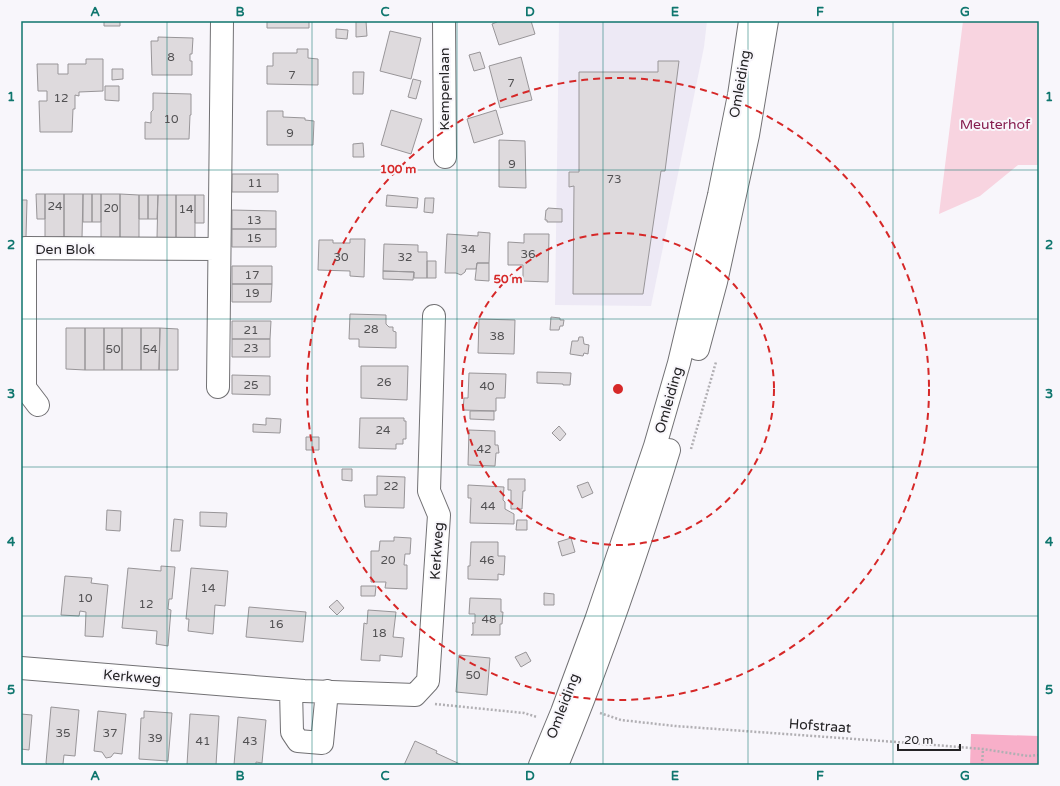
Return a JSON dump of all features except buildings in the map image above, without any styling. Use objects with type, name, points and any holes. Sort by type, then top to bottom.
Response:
[{"type":"street","points":[[218,387],[218,249],[222,21]]},
{"type":"street","name":"Kempenlaan","points":[[444,21],[445,157]]},
{"type":"street","name":"Omleiding","points":[[540,765],[562,712],[596,620],[655,446],[679,363],[719,195],[739,94],[750,21]]},
{"type":"street","name":"Omleiding","points":[[557,765],[582,705],[616,615],[679,421],[719,266],[748,135],[767,21]]},
{"type":"street","name":"Den Blok","points":[[38,405],[25,388],[25,248],[218,249]]},
{"type":"street","name":"Kerkweg","points":[[21,668],[291,690],[415,695],[428,681],[439,515],[429,491],[434,316]]},
{"type":"street","points":[[291,690],[292,732],[298,741],[322,743],[327,691]]},
{"type":"path","points":[[690,450],[717,359]]},
{"type":"path","points":[[415,695],[438,705],[524,713],[540,718]]},
{"type":"path","name":"Hofstraat","points":[[604,706],[601,713],[621,720],[675,726],[982,749],[1028,756],[1039,756]]},
{"type":"path","points":[[982,749],[982,765]]},
{"type":"shaded area","points":[[559,21],[707,21],[704,47],[651,306],[555,305]]},
{"type":"shaded area","points":[[971,734],[1039,736],[1039,765],[970,765]]},
{"type":"green space","name":"Meuterhof","points":[[963,21],[1039,21],[1039,165],[1018,165],[980,196],[939,214]]}]
